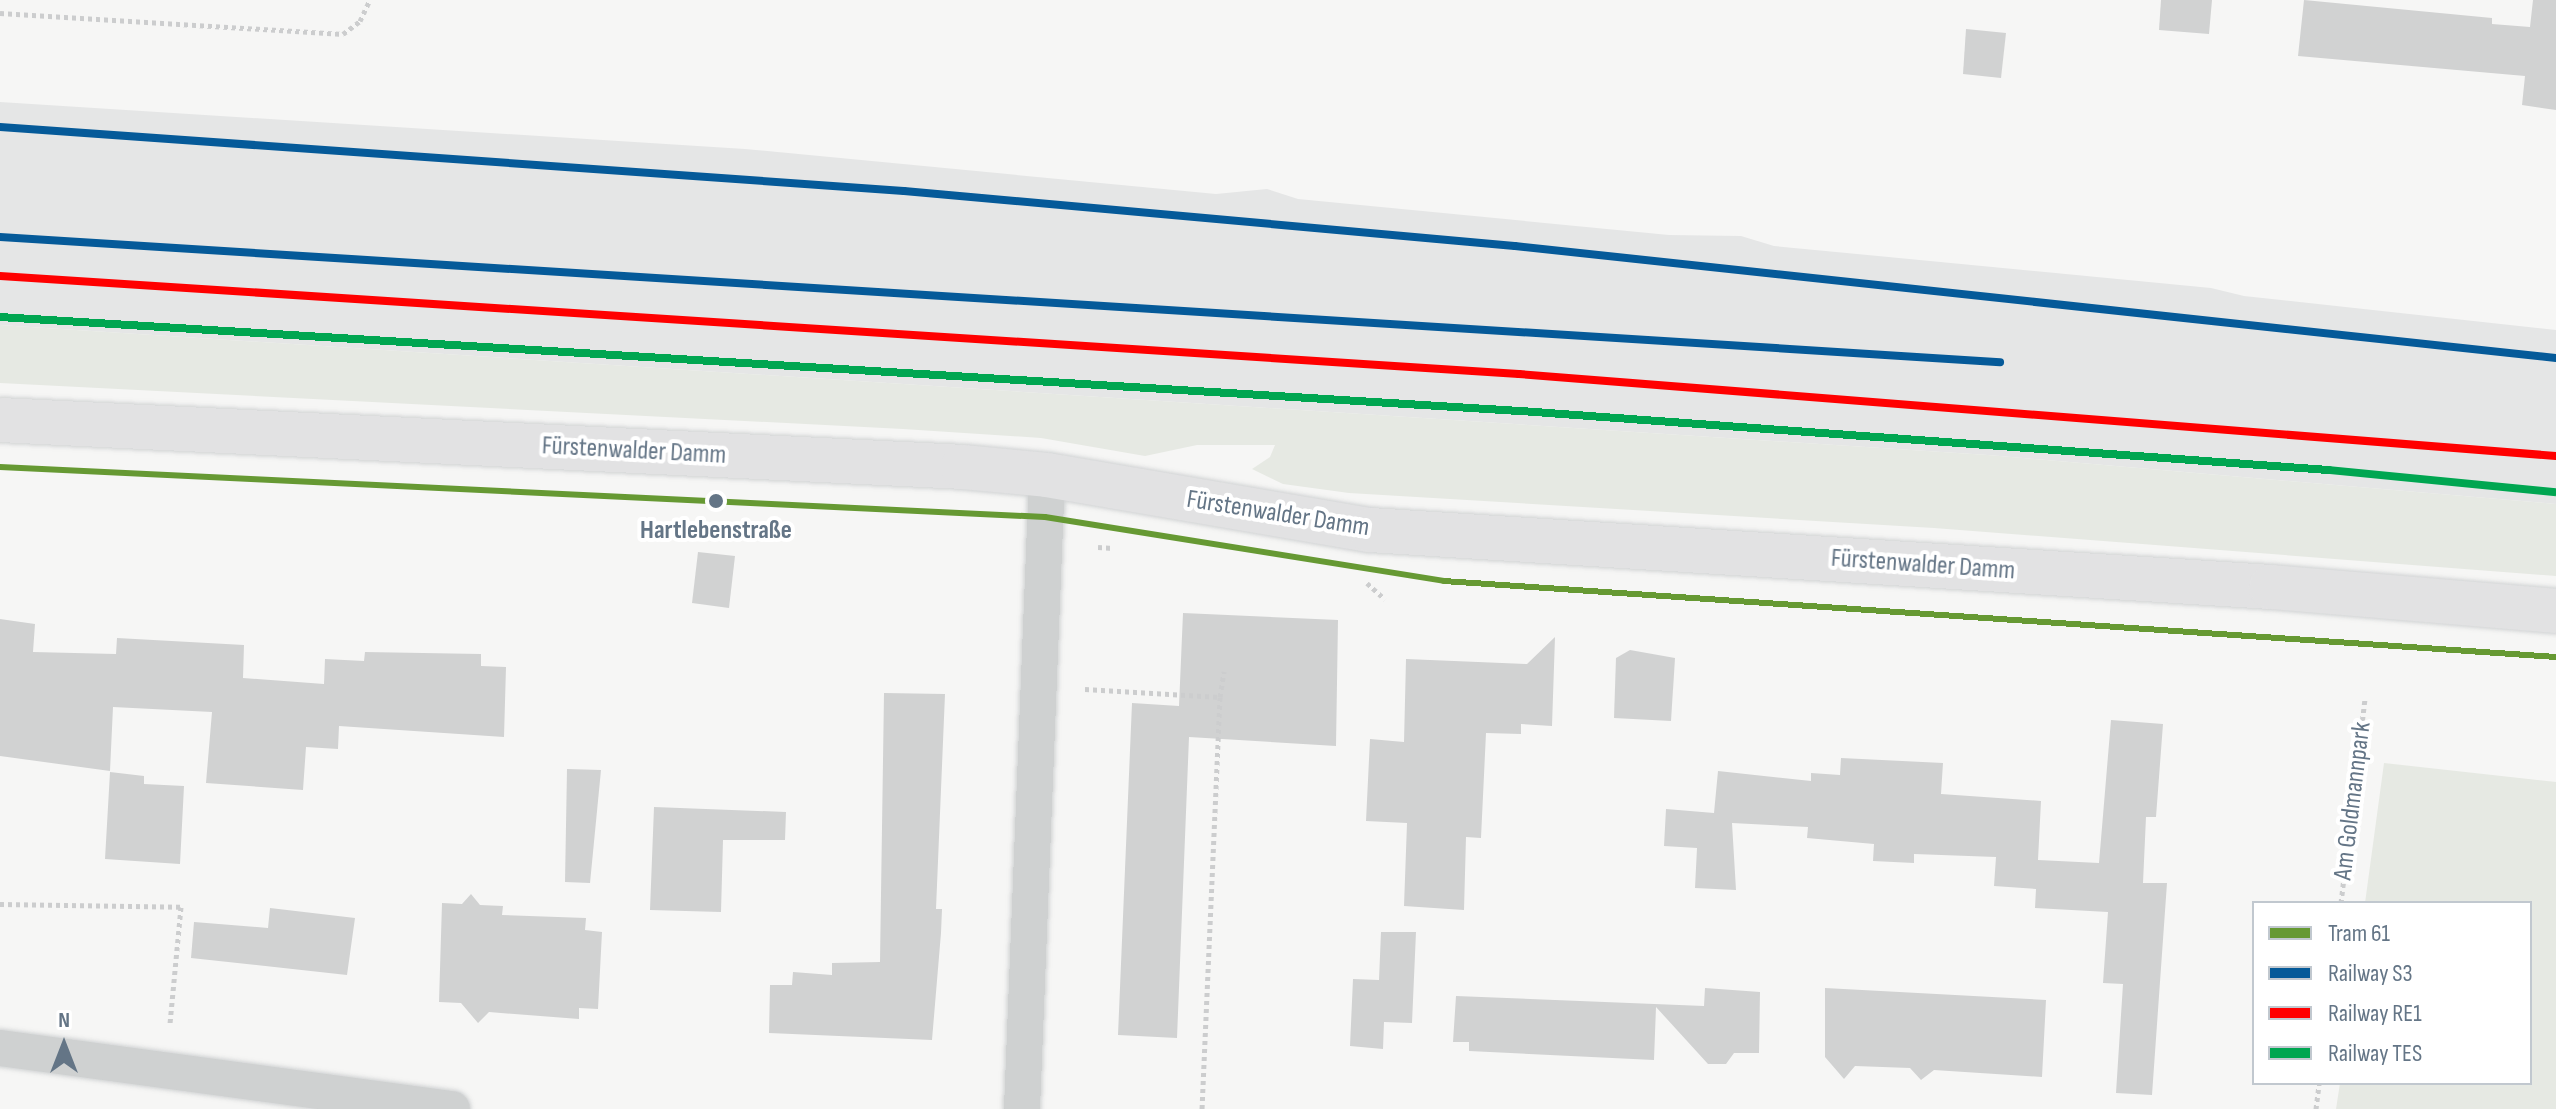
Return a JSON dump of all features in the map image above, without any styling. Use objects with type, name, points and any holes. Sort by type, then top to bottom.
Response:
[{"type":"main road","name":"Fürstenwalder Damm","points":[[0,420],[1047,475],[1370,530],[2271,587],[2556,611]]},
{"type":"street","points":[[1022,1109],[1047,475]]},
{"type":"street","points":[[0,1048],[452,1109]]},
{"type":"path","points":[[0,13],[343,34],[360,21],[370,0]]},
{"type":"path","points":[[1098,547],[1113,548]]},
{"type":"path","points":[[1367,583],[1385,599]]},
{"type":"path","points":[[1202,1109],[1220,697],[1224,671]]},
{"type":"path","points":[[1085,689],[1220,697]]},
{"type":"path","name":"Am Goldmannpark","points":[[2341,901],[2365,699]]},
{"type":"path","points":[[0,904],[181,907],[170,1024]]},
{"type":"path","points":[[2316,1109],[2319,1085]]},
{"type":"shaded area","points":[[0,102],[745,149],[1216,194],[1267,189],[1298,199],[1669,235],[1741,236],[1774,246],[2211,288],[2244,296],[2556,330],[2556,504],[1988,455],[0,325]]},
{"type":"shaded area","points":[[0,325],[1988,455],[2556,504],[2556,576],[1934,528],[1349,493],[1283,484],[1252,469],[1270,457],[1275,445],[1197,445],[1145,456],[1041,438],[903,429],[0,383]]},
{"type":"shaded area","points":[[2384,763],[2556,782],[2556,1109],[2336,1109],[2340,1085],[2532,1085],[2532,901],[2365,901]]},
{"type":"building","points":[[2161,0],[2212,0],[2209,34],[2159,30]]},
{"type":"building","points":[[2304,0],[2492,18],[2492,24],[2530,27],[2533,0],[2556,0],[2556,110],[2522,105],[2525,76],[2298,56]]},
{"type":"building","points":[[1966,29],[2006,33],[2001,78],[1963,74]]},
{"type":"building","points":[[698,552],[735,556],[729,608],[692,603]]},
{"type":"building","points":[[1183,613],[1338,620],[1336,746],[1189,737],[1177,1038],[1118,1035],[1132,703],[1179,706]]},
{"type":"building","points":[[0,619],[35,624],[33,652],[116,654],[117,638],[244,645],[243,678],[324,684],[325,659],[364,661],[365,652],[481,654],[481,666],[506,667],[504,737],[339,726],[338,749],[306,747],[303,790],[206,783],[212,712],[113,707],[110,771],[0,756]]},
{"type":"building","points":[[1555,637],[1552,726],[1521,724],[1521,734],[1486,733],[1481,838],[1466,837],[1464,910],[1404,906],[1407,823],[1366,821],[1370,739],[1404,742],[1406,659],[1527,664]]},
{"type":"building","points":[[1630,650],[1675,658],[1671,721],[1614,718],[1616,658]]},
{"type":"building","points":[[884,693],[945,694],[936,909],[942,909],[932,1040],[769,1033],[770,985],[792,985],[793,972],[832,975],[832,963],[880,962]]},
{"type":"building","points":[[2111,720],[2163,724],[2156,817],[2146,817],[2143,883],[2167,883],[2152,1095],[2116,1093],[2123,984],[2103,983],[2108,912],[2035,908],[2036,889],[1994,886],[1996,857],[1914,854],[1914,863],[1873,861],[1874,844],[1807,838],[1808,827],[1732,823],[1736,890],[1695,888],[1697,848],[1664,846],[1666,809],[1714,813],[1718,771],[1811,781],[1811,773],[1840,775],[1841,758],[1943,763],[1941,794],[2041,801],[2038,860],[2099,863]]},
{"type":"building","points":[[567,769],[601,770],[590,883],[565,882]]},
{"type":"building","points":[[110,772],[144,776],[144,784],[184,786],[180,864],[105,859]]},
{"type":"building","points":[[654,807],[786,812],[785,840],[723,840],[721,912],[650,910]]},
{"type":"building","points":[[471,894],[480,905],[503,906],[502,915],[586,918],[585,930],[602,932],[598,1009],[579,1008],[579,1019],[489,1012],[478,1023],[461,1003],[439,1002],[442,903],[462,904]]},
{"type":"building","points":[[270,908],[355,918],[347,975],[191,958],[194,922],[268,928]]},
{"type":"building","points":[[1381,932],[1416,932],[1412,1023],[1384,1022],[1383,1049],[1350,1046],[1353,979],[1379,980]]},
{"type":"building","points":[[1705,988],[1760,992],[1759,1053],[1734,1053],[1726,1064],[1708,1064],[1656,1007],[1654,1060],[1469,1051],[1469,1042],[1453,1042],[1456,996],[1704,1006]]},
{"type":"building","points":[[1825,988],[2046,1000],[2042,1077],[1934,1070],[1921,1080],[1910,1068],[1855,1066],[1844,1079],[1825,1057]]},
{"type":"tram line","name":"61","points":[[0,467],[1045,517],[1444,581],[2556,657]]},
{"type":"rail line","name":"S3","points":[[0,127],[904,191],[1515,246],[2556,358]]},
{"type":"rail line","name":"S3","points":[[0,237],[2000,362]]},
{"type":"rail line","name":"RE1","points":[[0,276],[1519,374],[2556,456]]},
{"type":"rail line","name":"TES","points":[[0,317],[1521,411],[2329,470],[2555,492]]},
{"type":"place","name":"Hartlebenstraße","points":[[716,501]]}]
